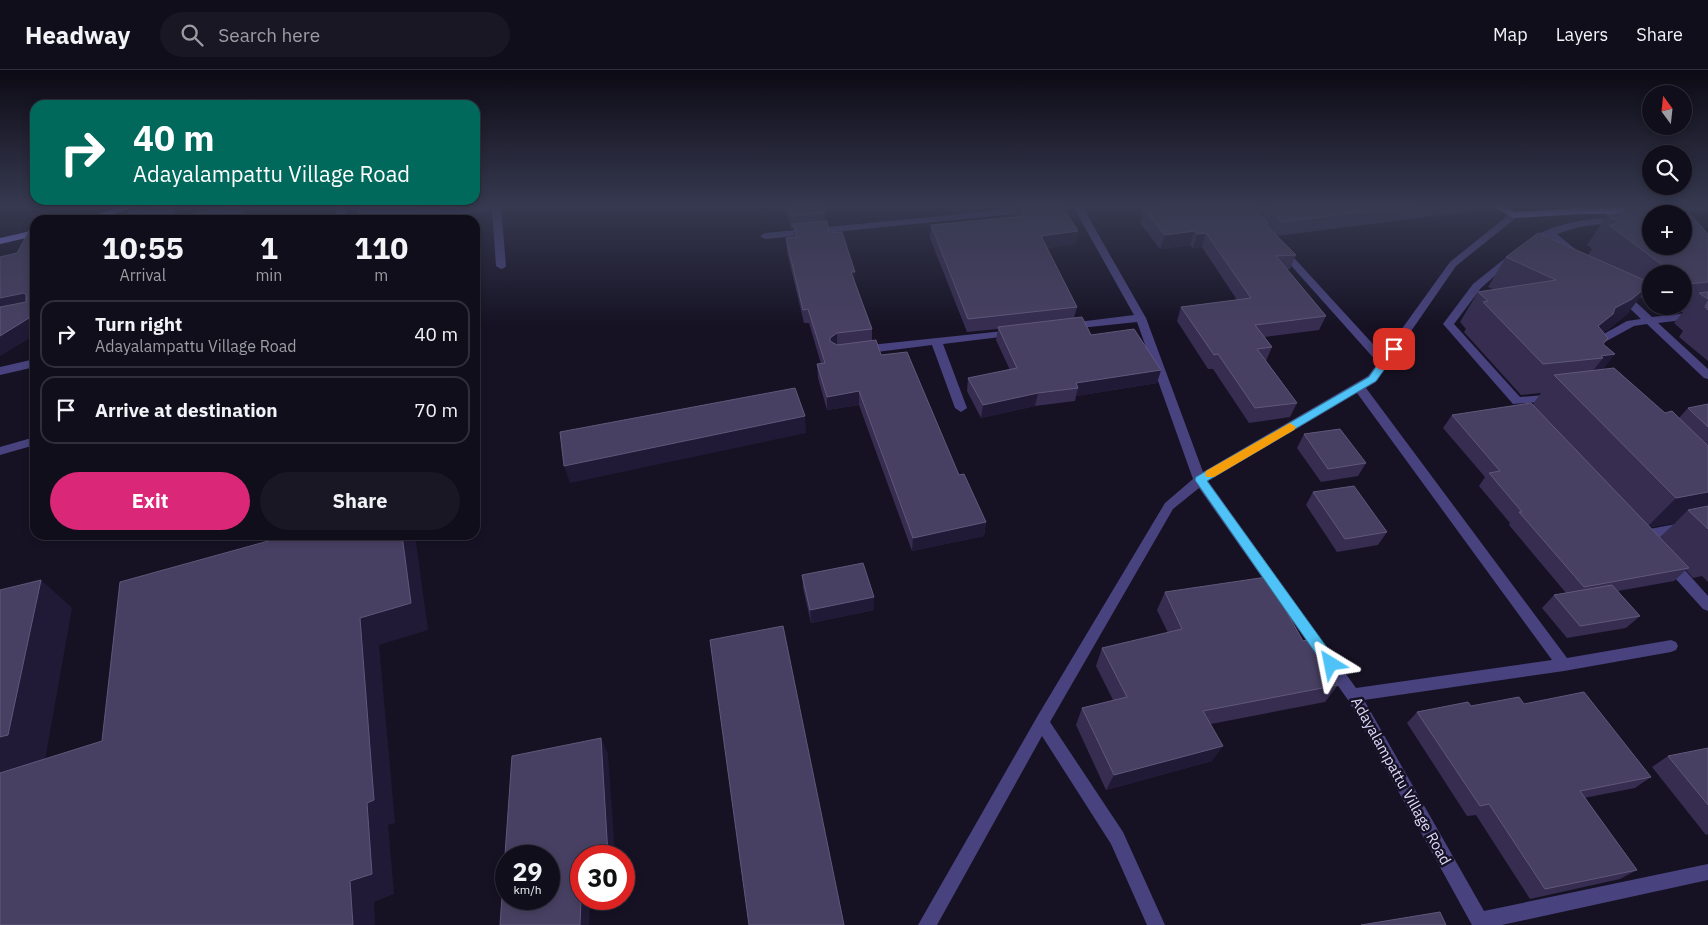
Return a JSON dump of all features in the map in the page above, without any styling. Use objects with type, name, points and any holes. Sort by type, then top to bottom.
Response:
[{"type":"street","points":[[499,246],[501,266]]},
{"type":"street","name":"Adayalampattu Village Road","points":[[1100,246],[1141,318],[1200,480],[1353,695],[1481,923]]},
{"type":"street","points":[[1278,246],[1384,363]]},
{"type":"street","points":[[927,925],[1042,722],[1169,506],[1200,480],[1372,379],[1453,264],[1476,246]]},
{"type":"street","points":[[1527,246],[1514,254],[1477,286],[1448,324],[1530,415]]},
{"type":"street","points":[[1566,246],[1586,263]]},
{"type":"street","points":[[1614,289],[1651,320],[1708,375]]},
{"type":"street","points":[[1598,357],[1598,342],[1631,323],[1708,314]]},
{"type":"street","points":[[1063,327],[1141,318]]},
{"type":"street","points":[[846,352],[1024,331]]},
{"type":"street","points":[[936,341],[961,408]]},
{"type":"street","points":[[0,371],[30,364]]},
{"type":"street","points":[[1359,387],[1564,665]]},
{"type":"street","points":[[1517,401],[1566,396]]},
{"type":"street","points":[[0,451],[30,442]]},
{"type":"street","points":[[1708,523],[1640,531],[1708,605]]},
{"type":"street","points":[[1353,695],[1564,665],[1671,646]]},
{"type":"street","points":[[1042,722],[1117,838],[1156,925]]},
{"type":"street","points":[[1481,923],[1708,872]]},
{"type":"building","points":[[21,246],[30,246],[29,318],[0,336],[0,307],[26,302],[26,295],[24,293],[0,298],[0,257],[17,253]]},
{"type":"building","points":[[788,246],[847,246],[855,272],[851,272],[872,329],[837,333],[830,338],[830,341],[837,345],[876,340],[881,355],[907,352],[959,475],[964,474],[986,522],[913,538],[859,391],[827,397],[817,364],[825,363],[808,309],[803,310]]},
{"type":"building","points":[[939,246],[1046,246],[1077,307],[968,319]]},
{"type":"building","points":[[1215,246],[1287,246],[1296,255],[1276,256],[1326,316],[1255,325],[1272,347],[1257,349],[1297,403],[1255,408],[1218,354],[1214,355],[1181,307],[1251,298]]},
{"type":"building","points":[[1521,246],[1567,246],[1642,279],[1642,291],[1632,299],[1615,308],[1613,314],[1598,326],[1608,338],[1603,344],[1615,354],[1601,356],[1603,358],[1543,364],[1483,302],[1488,301],[1478,292],[1556,280],[1506,257]]},
{"type":"building","points":[[1692,246],[1708,246],[1708,282],[1692,284],[1692,265],[1662,265],[1649,255],[1692,255]]},
{"type":"building","points":[[1708,292],[1708,299],[1699,293]]},
{"type":"building","points":[[1082,317],[1091,335],[1134,329],[1161,370],[1076,383],[1078,388],[1038,393],[983,405],[968,378],[1017,368],[998,327]]},
{"type":"building","points":[[1614,368],[1665,413],[1672,411],[1708,446],[1708,492],[1676,498],[1554,375]]},
{"type":"building","points":[[795,388],[805,416],[564,466],[560,432]]},
{"type":"building","points":[[1531,403],[1689,568],[1584,587],[1519,512],[1522,512],[1489,473],[1500,471],[1452,415]]},
{"type":"building","points":[[1708,404],[1708,427],[1688,408]]},
{"type":"building","points":[[1340,429],[1366,463],[1328,469],[1304,434]]},
{"type":"building","points":[[1354,486],[1387,532],[1345,539],[1313,492]]},
{"type":"building","points":[[1708,506],[1708,529],[1688,510]]},
{"type":"building","points":[[272,540],[403,540],[411,603],[360,618],[374,800],[367,803],[372,874],[350,881],[353,925],[0,925],[0,773],[102,741],[120,582]]},
{"type":"building","points":[[863,563],[874,597],[810,610],[802,575]]},
{"type":"building","points":[[1267,577],[1303,641],[1311,639],[1338,685],[1203,711],[1223,746],[1114,775],[1082,708],[1127,697],[1102,648],[1182,629],[1165,592]]},
{"type":"building","points":[[41,580],[8,735],[0,737],[0,590]]},
{"type":"building","points":[[1612,585],[1640,616],[1580,626],[1554,595]]},
{"type":"building","points":[[783,626],[844,925],[749,925],[710,640]]},
{"type":"building","points":[[1584,692],[1651,777],[1580,791],[1637,870],[1545,889],[1489,804],[1480,806],[1417,712],[1468,702],[1471,706],[1519,697],[1524,704]]},
{"type":"building","points":[[601,738],[607,845],[570,845],[570,910],[581,910],[580,925],[500,925],[501,910],[560,910],[560,845],[506,845],[512,756]]},
{"type":"building","points":[[1708,748],[1708,805],[1668,756]]},
{"type":"building","points":[[1440,912],[1446,925],[1361,925]]},
{"type":"slow traffic","points":[[1210,474],[1290,427]]},
{"type":"route","points":[[1331,664],[1200,480],[1372,379],[1394,349]]}]
